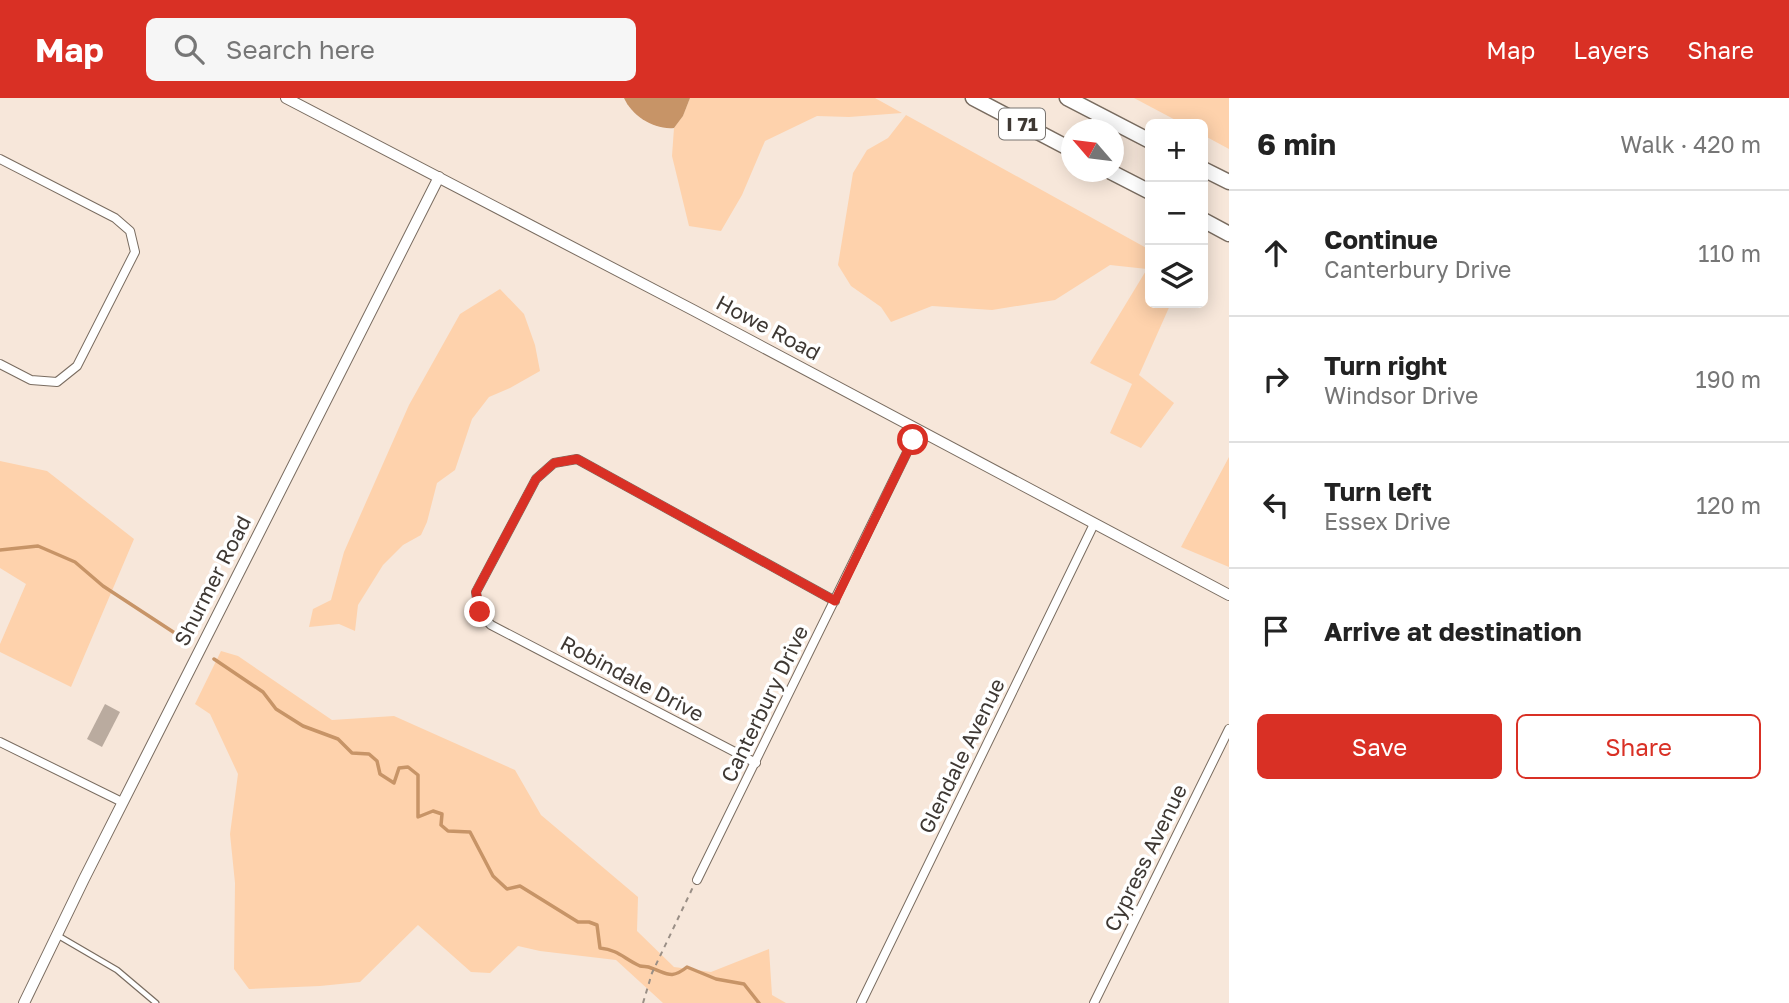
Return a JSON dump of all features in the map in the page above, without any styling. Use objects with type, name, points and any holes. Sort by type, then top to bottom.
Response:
[{"type":"highway","name":"I 71","points":[[973,98],[1061,144]]},
{"type":"highway","name":"I 71","points":[[1067,98],[1145,138]]},
{"type":"highway","points":[[1208,172],[1229,182]]},
{"type":"highway","points":[[1124,179],[1145,189]]},
{"type":"highway","points":[[1208,223],[1229,234]]},
{"type":"street","name":"Howe Road","points":[[286,98],[1229,595]]},
{"type":"street","points":[[0,159],[114,218],[130,231],[135,252],[77,366],[57,382],[31,380],[0,364]]},
{"type":"street","name":"Shurmer Road","points":[[24,1003],[122,802],[439,177]]},
{"type":"street","name":"Canterbury Drive","points":[[697,880],[918,430]]},
{"type":"street","name":"Robindale Drive","points":[[756,763],[491,625],[480,612],[476,592],[536,479],[554,463],[577,459],[835,601]]},
{"type":"street","name":"Glendale Avenue","points":[[861,1003],[1094,524]]},
{"type":"street","name":"Cypress Avenue","points":[[1094,1003],[1229,729]]},
{"type":"street","points":[[0,742],[122,802]]},
{"type":"lane","points":[[57,934],[117,970],[156,1003]]},
{"type":"path","points":[[643,1003],[654,969],[697,880]]},
{"type":"shaded area","points":[[624,98],[690,98],[683,116],[674,128],[666,128],[638,116]]},
{"type":"shaded area","points":[[690,98],[875,98],[902,113],[849,117],[817,116],[765,141],[742,195],[721,231],[689,226],[672,156],[674,128],[683,116]]},
{"type":"shaded area","points":[[1134,98],[1229,98],[1229,149],[1208,138],[1208,119],[1174,119]]},
{"type":"shaded area","points":[[906,115],[1145,247],[1145,269],[1110,265],[1055,300],[992,310],[932,306],[891,322],[881,307],[851,286],[838,265],[853,173],[867,150],[888,138]]},
{"type":"shaded area","points":[[1145,272],[1145,308],[1169,308],[1139,375],[1174,403],[1141,448],[1110,433],[1132,384],[1090,363]]},
{"type":"shaded area","points":[[500,289],[524,314],[535,345],[540,371],[489,397],[472,419],[455,470],[437,483],[421,535],[403,545],[383,565],[358,605],[355,631],[339,624],[309,627],[313,609],[331,600],[344,552],[409,405],[460,314]]},
{"type":"shaded area","points":[[1229,457],[1229,567],[1181,547]]},
{"type":"shaded area","points":[[0,461],[47,471],[134,539],[71,687],[0,652],[0,644],[26,584],[0,568]]},
{"type":"shaded area","points":[[221,651],[238,656],[332,720],[394,716],[515,770],[541,815],[638,897],[637,931],[674,967],[711,972],[769,949],[772,995],[786,1003],[663,1003],[616,960],[518,946],[490,973],[471,972],[418,925],[360,982],[249,989],[234,969],[235,883],[230,834],[238,774],[210,714],[195,704]]},
{"type":"building","points":[[105,704],[120,712],[102,747],[87,739]]},
{"type":"waterway","points":[[0,550],[38,546],[75,562],[103,586],[187,641]]},
{"type":"waterway","points":[[214,659],[263,692],[276,709],[303,726],[338,739],[352,753],[369,754],[377,761],[380,774],[394,783],[399,768],[408,767],[418,775],[418,817],[433,811],[442,814],[441,825],[448,831],[470,832],[493,876],[507,889],[520,886],[578,922],[597,925],[600,948],[617,953],[640,966],[665,973],[677,973],[687,967],[716,979],[744,984],[759,1003]]},
{"type":"route","points":[[480,612],[476,592],[536,479],[554,463],[577,459],[835,601],[913,440]]}]
